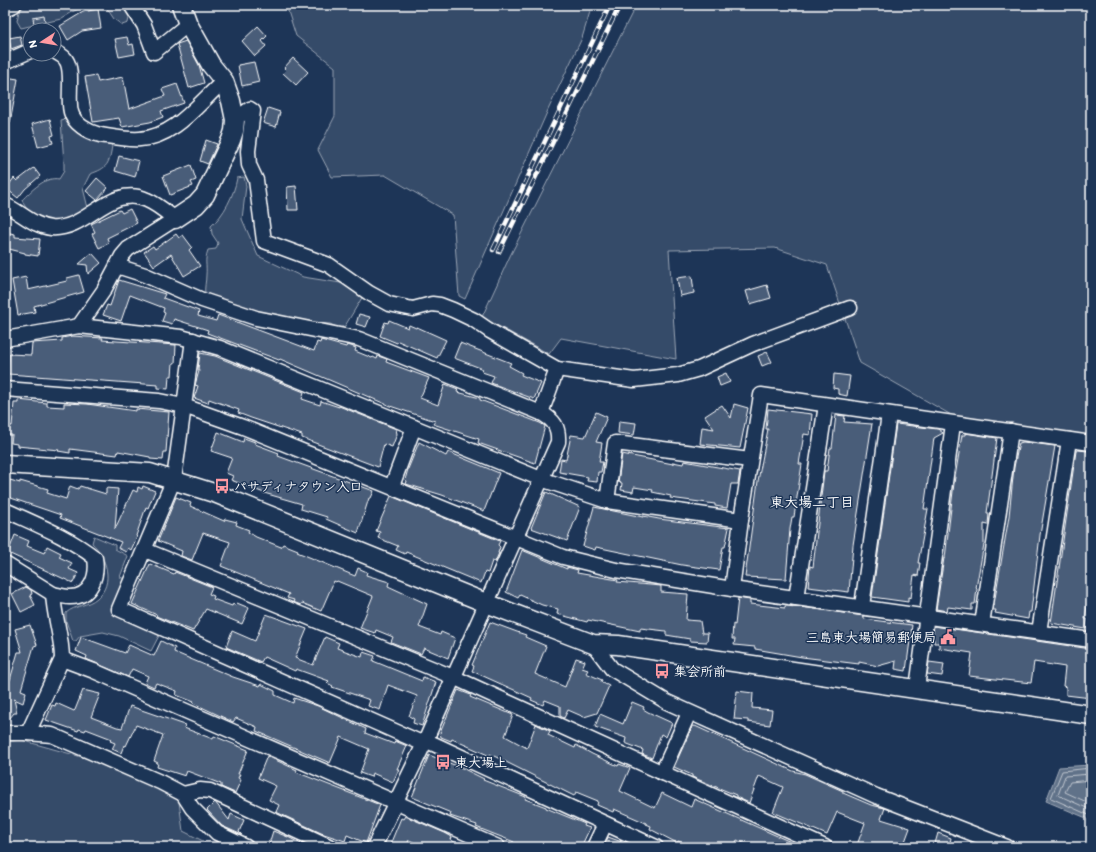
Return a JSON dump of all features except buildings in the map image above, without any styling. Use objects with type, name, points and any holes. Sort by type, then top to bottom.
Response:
[{"type":"street","points":[[5,9],[14,5]]},
{"type":"street","points":[[131,5],[144,25],[154,52],[188,24]]},
{"type":"street","points":[[79,326],[128,249],[196,205],[205,195],[234,131],[234,115],[224,81],[211,65],[188,24],[181,5]]},
{"type":"street","points":[[5,62],[22,55]]},
{"type":"street","points":[[62,57],[66,60],[70,70],[69,104],[71,114],[77,124],[94,133],[113,137],[141,139],[156,136],[172,128],[224,81]]},
{"type":"street","points":[[234,115],[243,114],[250,109],[253,111],[248,150],[249,165],[256,180],[264,241],[329,265],[369,294],[389,304],[413,309],[432,304],[440,305],[453,310],[474,320],[490,331],[557,369],[577,370],[634,380],[678,375],[699,369],[753,344],[850,308]]},
{"type":"street","points":[[5,205],[40,226],[65,227],[75,224],[106,204],[119,198],[134,196],[153,203],[175,218]]},
{"type":"street","points":[[117,266],[145,275],[202,300],[256,318],[359,339],[541,413],[555,424],[559,434],[558,442],[424,742],[374,847]]},
{"type":"street","points":[[6,336],[79,326],[193,340],[220,348],[541,479],[607,501],[741,520]]},
{"type":"street","points":[[193,340],[174,479],[120,609],[424,742],[656,847]]},
{"type":"street","points":[[541,413],[557,369]]},
{"type":"street","points":[[5,389],[159,401],[184,406],[243,427],[392,486],[563,557],[616,570],[732,589],[862,606],[928,618],[982,624],[1091,640]]},
{"type":"street","points":[[732,589],[741,520],[761,395],[1091,443]]},
{"type":"street","points":[[796,598],[826,405]]},
{"type":"street","points":[[862,606],[889,414]]},
{"type":"street","points":[[917,688],[928,618],[953,424]]},
{"type":"street","points":[[392,486],[414,427]]},
{"type":"street","points":[[982,624],[1011,431]]},
{"type":"street","points":[[1039,632],[1069,440]]},
{"type":"street","points":[[607,501],[615,443],[750,460]]},
{"type":"street","points":[[5,464],[150,473],[174,479],[225,497],[486,603],[594,644],[618,645],[917,688],[1091,715]]},
{"type":"street","points":[[5,510],[84,549],[95,558],[96,576],[93,584],[83,594],[70,597],[53,594],[5,564]]},
{"type":"street","points":[[145,550],[453,677],[825,847]]},
{"type":"street","points":[[28,733],[62,660],[53,594]]},
{"type":"street","points":[[594,644],[612,669],[635,685],[689,713],[876,796],[1007,847]]},
{"type":"street","points":[[62,660],[94,671],[498,847]]},
{"type":"street","points":[[662,773],[689,713]]},
{"type":"street","points":[[5,733],[52,735],[111,760],[183,794],[192,808],[217,833],[246,847]]},
{"type":"street","points":[[183,794],[200,790],[210,791],[332,847]]},
{"type":"street","points":[[594,847],[605,824]]},
{"type":"shaded area","points":[[26,5],[89,5],[74,11],[61,19],[48,22],[22,22],[21,28],[17,21],[19,11]]},
{"type":"shaded area","points":[[89,5],[125,5],[130,13],[128,23],[122,25],[114,19],[106,7]]},
{"type":"shaded area","points":[[286,5],[592,5],[582,38],[548,110],[465,299],[459,296],[453,215],[385,175],[332,177],[318,150],[335,116],[335,67],[296,36]]},
{"type":"shaded area","points":[[636,5],[1091,5],[1091,438],[960,420],[860,363],[827,265],[775,248],[669,250],[676,359],[561,338],[549,354],[482,317],[510,256]]},
{"type":"shaded area","points":[[65,119],[105,139],[112,146],[107,164],[101,170],[90,174],[83,188],[88,208],[71,219],[52,222],[34,216],[27,209],[22,200],[44,182],[59,179],[64,171],[61,120]]},
{"type":"shaded area","points":[[244,177],[246,186],[242,219],[258,256],[303,277],[347,284],[363,296],[345,326],[339,328],[330,324],[290,321],[255,315],[205,294],[206,260],[208,250],[216,249],[218,243],[212,234],[211,226],[228,204],[234,191],[237,178]]},
{"type":"shaded area","points":[[94,536],[115,545],[115,549],[128,556],[120,577],[127,580],[115,612],[162,630],[151,651],[119,636],[103,632],[80,636],[76,641],[73,641],[66,621],[66,613],[73,608],[93,601],[103,592],[106,585],[107,578],[104,562],[101,555],[92,543]]},
{"type":"shaded area","points":[[21,740],[89,759],[178,795],[183,831],[203,841],[208,847],[5,847],[5,742]]},
{"type":"water","points":[[1091,765],[1091,820],[1046,801],[1059,767]]},
{"type":"railway","points":[[493,250],[610,5]]},
{"type":"railway","points":[[499,252],[620,5]]},
{"type":"place","name":"パサディナタウン入口","points":[[222,486]]},
{"type":"place","name":"三島東大場簡易郵便局","points":[[948,637]]},
{"type":"place","name":"集会所前","points":[[662,671]]},
{"type":"place","name":"東大場上","points":[[443,762]]},
{"type":"district","name":"東大場二丁目","points":[[812,502]]}]
